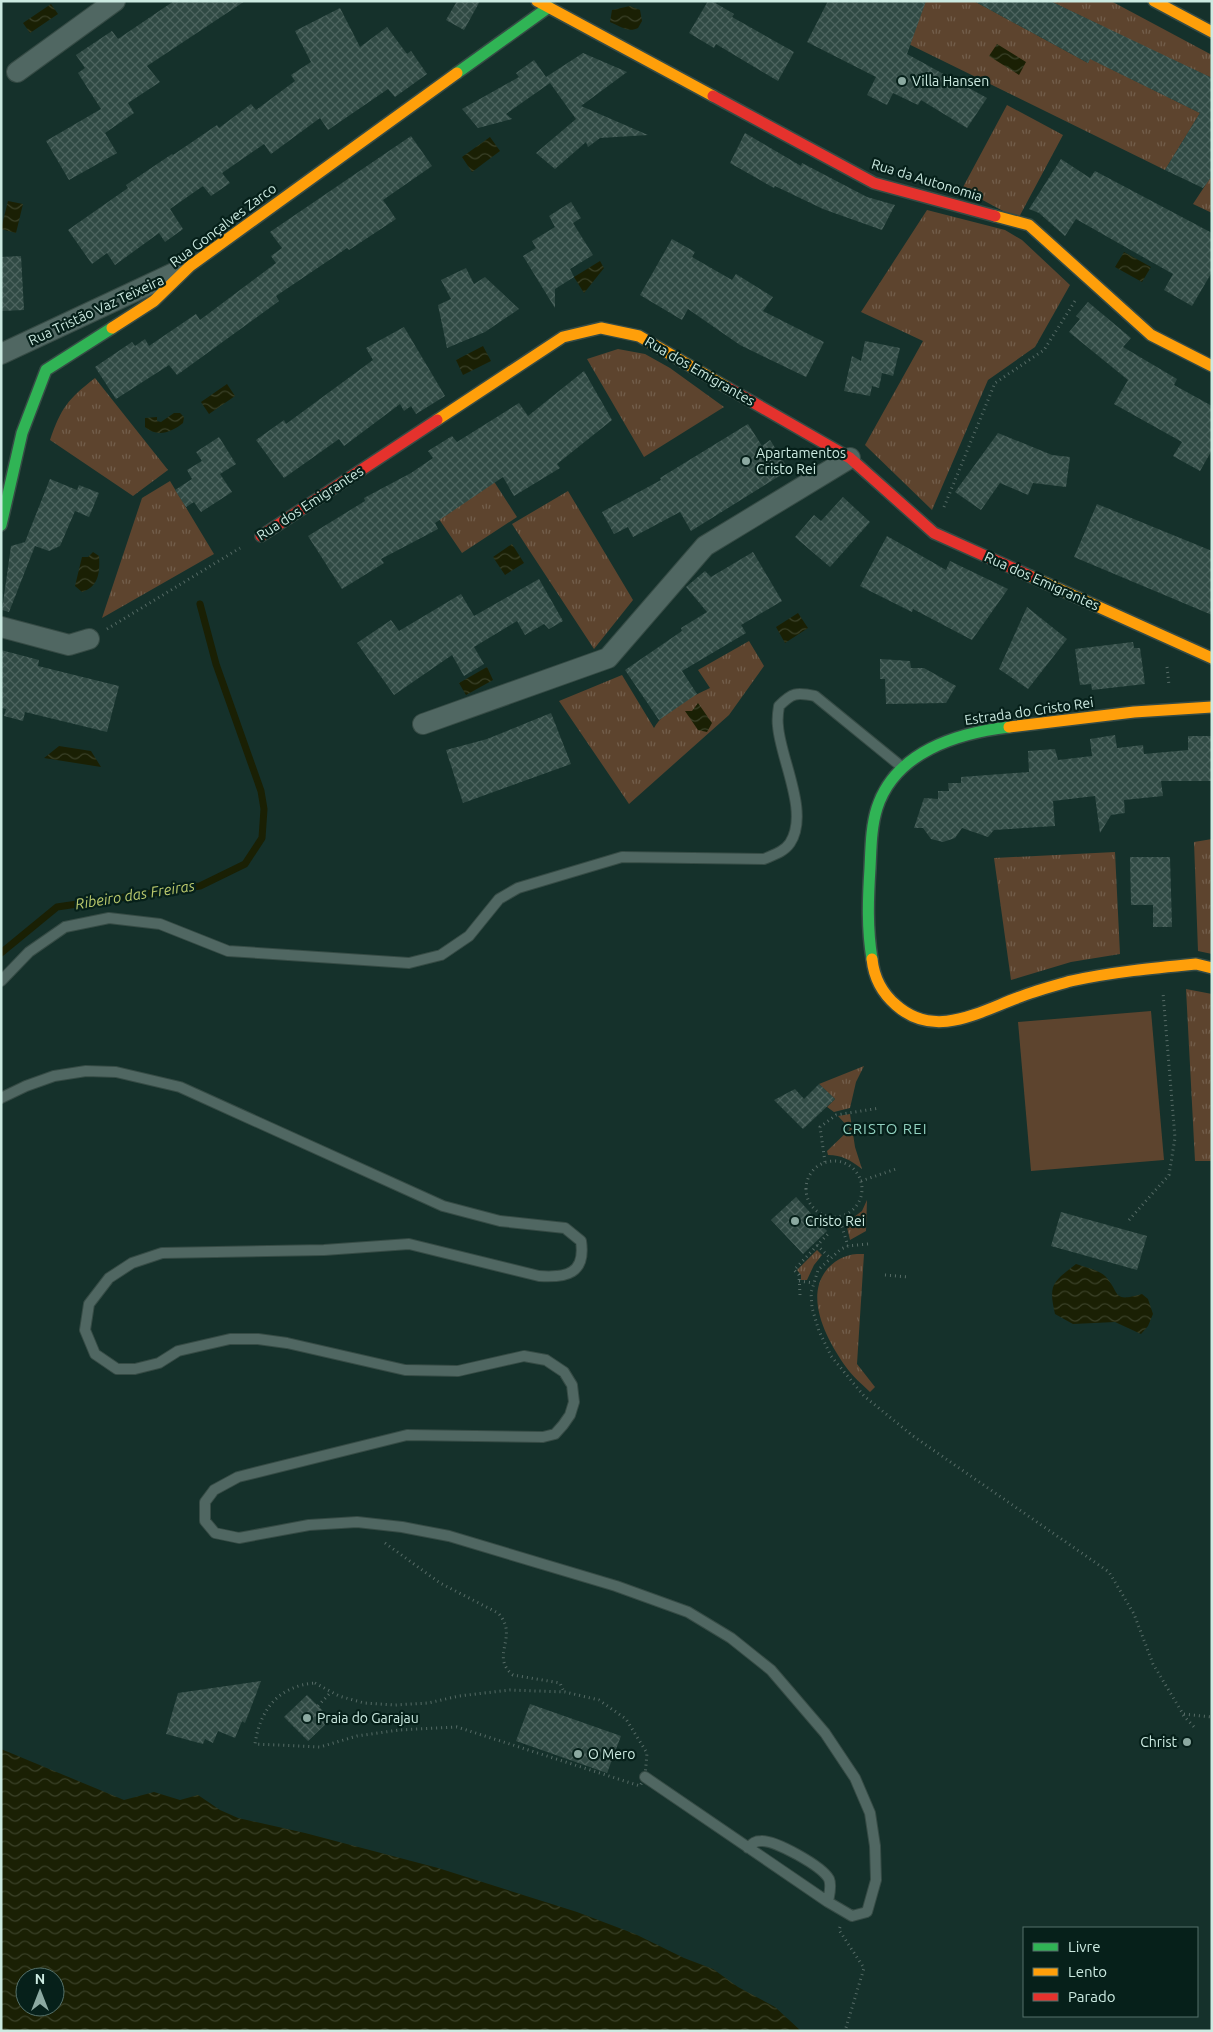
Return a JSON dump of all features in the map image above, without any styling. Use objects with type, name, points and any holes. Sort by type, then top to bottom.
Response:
[{"type":"street","points":[[16,72],[115,1]]},
{"type":"street","name":"Rua da Autonomia","points":[[537,1],[874,183],[1029,225],[1151,335],[1212,366]]},
{"type":"street","points":[[1154,1],[1212,32]]},
{"type":"street","name":"Rua Gonçalves Zarco","points":[[1,525],[22,433],[46,370],[154,301],[190,266],[549,7]]},
{"type":"street","name":"Rua Tristão Vaz Teixeira","points":[[1,354],[190,266]]},
{"type":"street","name":"Rua dos Emigrantes","points":[[261,536],[563,337],[601,328],[639,336],[850,458],[934,533],[1212,658]]},
{"type":"street","points":[[423,724],[608,658],[705,546],[850,458]]},
{"type":"street","points":[[1,627],[69,645],[89,639]]},
{"type":"street","name":"Estrada do Cristo Rei","points":[[1212,707],[1171,708],[1010,726],[966,734],[941,741],[918,754],[902,767],[888,785],[877,808],[871,850],[868,929],[873,971],[883,989],[896,1005],[925,1022],[950,1022],[974,1016],[1034,990],[1074,979],[1196,964],[1212,968]]},
{"type":"lane","points":[[1,981],[29,952],[66,927],[109,918],[160,924],[228,951],[409,963],[442,955],[469,936],[499,898],[518,888],[546,879],[622,857],[764,859],[778,854],[790,843],[796,827],[796,806],[778,726],[779,706],[790,695],[801,693],[815,696],[902,767]]},
{"type":"lane","points":[[1,1098],[54,1076],[86,1072],[116,1072],[180,1087],[444,1206],[500,1221],[565,1228],[581,1241],[582,1252],[577,1268],[561,1278],[539,1276],[409,1244],[324,1250],[162,1253],[132,1263],[109,1278],[89,1304],[85,1330],[95,1354],[117,1370],[135,1369],[159,1363],[178,1351],[230,1339],[258,1339],[287,1342],[405,1370],[458,1371],[524,1356],[546,1360],[564,1372],[572,1385],[574,1402],[570,1415],[555,1434],[543,1437],[407,1435],[248,1474],[238,1477],[214,1490],[205,1502],[205,1521],[215,1533],[238,1538],[309,1525],[357,1522],[402,1527],[449,1536],[616,1586],[688,1612],[731,1638],[771,1670],[825,1733],[855,1778],[870,1814],[876,1880],[867,1912],[852,1916],[643,1782]]},
{"type":"lane","points":[[748,1848],[754,1842],[762,1840],[778,1845],[818,1868],[829,1879],[828,1902]]},
{"type":"path","points":[[942,512],[995,383],[1044,350],[1088,279]]},
{"type":"path","name":"Rua dos Emigrantes","points":[[89,639],[261,536]]},
{"type":"path","points":[[1167,665],[1170,695]]},
{"type":"path","points":[[1129,1220],[1169,1175],[1175,1138],[1161,967]]},
{"type":"path","points":[[825,1162],[820,1127],[836,1115],[880,1108]]},
{"type":"path","points":[[838,1161],[847,1164],[857,1173],[861,1181],[862,1191],[859,1201],[849,1213],[839,1217],[819,1212],[811,1205],[807,1196],[806,1186],[809,1176],[825,1162],[838,1161]]},
{"type":"path","points":[[861,1181],[896,1169]]},
{"type":"path","points":[[839,1217],[848,1246]]},
{"type":"path","points":[[800,1295],[799,1275],[794,1270],[828,1234]]},
{"type":"path","points":[[868,1244],[848,1246],[830,1258],[818,1270],[812,1300],[819,1331],[830,1356],[864,1396],[913,1436],[1109,1572],[1134,1614],[1153,1664],[1183,1714],[1195,1728]]},
{"type":"path","points":[[817,1245],[830,1258]]},
{"type":"path","points":[[885,1275],[908,1277]]},
{"type":"path","points":[[799,1281],[814,1283]]},
{"type":"path","points":[[384,1542],[440,1583],[498,1613],[504,1620],[507,1630],[502,1663],[507,1671],[513,1675],[560,1683],[565,1692]]},
{"type":"path","points":[[315,1683],[331,1692],[364,1703],[395,1705],[428,1703],[510,1690],[565,1692],[600,1700],[626,1719],[647,1753],[643,1782],[521,1749],[457,1727],[399,1730],[357,1736],[320,1747],[255,1744],[261,1715],[271,1704],[290,1689],[300,1684],[315,1683]]},
{"type":"path","points":[[318,1706],[331,1692]]},
{"type":"path","points":[[1183,1714],[1212,1717]]},
{"type":"path","points":[[845,2031],[864,1968],[839,1930],[847,1913]]},
{"type":"green space","points":[[898,1],[974,1],[1088,63],[1104,27],[1050,1],[1111,1],[1212,55],[1212,78],[1114,33],[1103,65],[1200,113],[1165,170],[882,31]]},
{"type":"green space","points":[[1007,105],[1063,135],[1018,219],[962,189]]},
{"type":"green space","points":[[1212,175],[1212,213],[1193,204]]},
{"type":"green space","points":[[927,210],[1005,230],[1022,240],[1070,285],[1035,347],[988,380],[932,510],[865,445],[923,341],[861,312]]},
{"type":"green space","points":[[618,349],[645,354],[670,368],[724,407],[644,457],[587,359]]},
{"type":"green space","points":[[95,378],[168,470],[133,496],[50,440],[66,405]]},
{"type":"green space","points":[[482,463],[517,517],[462,553],[426,500]]},
{"type":"green space","points":[[170,481],[214,554],[102,618],[142,498]]},
{"type":"green space","points":[[568,491],[633,600],[594,649],[512,524]]},
{"type":"green space","points":[[749,641],[764,666],[729,715],[629,804],[559,701],[622,675],[654,728],[658,721],[671,710],[710,688],[698,670]]},
{"type":"green space","points":[[1212,839],[1212,954],[1198,951],[1194,842]]},
{"type":"green space","points":[[1115,852],[1120,954],[1071,962],[1011,980],[994,858]]},
{"type":"green space","points":[[1186,989],[1212,994],[1212,1161],[1195,1161]]},
{"type":"green space","points":[[1151,1011],[1164,1160],[1031,1171],[1018,1022]]},
{"type":"green space","points":[[864,1066],[856,1082],[850,1108],[834,1112],[827,1107],[835,1099],[819,1084]]},
{"type":"green space","points":[[850,1114],[855,1147],[862,1169],[846,1159],[828,1155],[827,1151],[850,1129],[838,1116]]},
{"type":"green space","points":[[867,1200],[866,1231],[850,1240],[846,1223],[862,1211]]},
{"type":"green space","points":[[817,1250],[822,1255],[814,1265],[807,1280],[801,1280],[801,1275],[797,1270]]},
{"type":"green space","points":[[864,1254],[857,1364],[875,1387],[870,1392],[851,1374],[832,1346],[821,1321],[818,1308],[817,1295],[819,1283],[825,1272],[839,1259]]},
{"type":"water","points":[[51,4],[58,14],[30,33],[23,23]]},
{"type":"water","points":[[630,6],[640,10],[642,21],[638,28],[631,30],[610,22],[612,10]]},
{"type":"water","points":[[997,44],[1026,62],[1019,75],[989,56]]},
{"type":"water","points":[[490,137],[500,151],[472,172],[462,157]]},
{"type":"water","points":[[8,201],[23,204],[16,233],[1,229]]},
{"type":"water","points":[[1124,252],[1151,267],[1142,282],[1115,267]]},
{"type":"water","points":[[600,261],[604,268],[584,293],[574,277]]},
{"type":"water","points":[[483,346],[491,361],[463,375],[456,360]]},
{"type":"water","points":[[227,384],[235,396],[209,414],[201,402]]},
{"type":"water","points":[[174,413],[180,413],[184,417],[183,423],[174,429],[159,433],[145,427],[145,418],[157,417],[157,421],[161,422]]},
{"type":"water","points":[[512,544],[524,563],[505,575],[493,557]]},
{"type":"water","points":[[93,552],[99,556],[97,578],[92,587],[82,592],[75,586],[82,557],[88,557]]},
{"type":"water","points":[[798,613],[808,628],[785,643],[776,627]]},
{"type":"water","points":[[487,667],[493,680],[466,695],[459,683]]},
{"type":"water","points":[[698,703],[712,723],[707,732],[698,730],[685,711],[692,711]]},
{"type":"water","points":[[59,746],[91,751],[101,767],[44,758]]},
{"type":"water","points":[[1076,1264],[1095,1270],[1105,1276],[1121,1297],[1132,1297],[1142,1294],[1148,1299],[1153,1314],[1148,1326],[1141,1334],[1115,1322],[1073,1324],[1055,1314],[1052,1296],[1054,1285],[1062,1275]]},
{"type":"water","points":[[1,1749],[124,1800],[154,1792],[180,1800],[198,1795],[220,1810],[238,1818],[305,1833],[438,1868],[577,1912],[635,1934],[684,1958],[713,1969],[738,1987],[775,2007],[801,2031],[1,2031]]},
{"type":"building","points":[[174,1],[245,1],[147,66],[160,82],[128,103],[134,113],[105,133],[117,153],[69,180],[46,141],[101,109],[78,73],[85,68],[76,55],[112,31],[118,39]]},
{"type":"building","points":[[457,1],[480,1],[464,30],[446,20]]},
{"type":"building","points":[[708,1],[712,1],[734,14],[732,17],[794,52],[778,81],[716,44],[714,48],[689,33]]},
{"type":"building","points":[[828,1],[926,1],[907,54],[987,98],[967,128],[921,100],[918,105],[893,93],[887,105],[867,95],[876,77],[807,42]]},
{"type":"building","points":[[974,1],[1050,1],[1212,78],[1212,176],[1203,188],[1165,170],[1200,113],[1090,59],[1088,63]]},
{"type":"building","points":[[340,8],[360,47],[387,27],[407,54],[411,51],[427,74],[395,97],[388,89],[328,130],[320,118],[271,154],[264,144],[222,173],[230,183],[211,196],[203,186],[170,209],[183,229],[165,242],[159,233],[115,265],[107,253],[92,264],[68,230],[128,188],[126,185],[172,154],[217,125],[219,128],[251,104],[256,110],[295,81],[291,75],[311,62],[295,31]]},
{"type":"building","points":[[583,53],[627,72],[581,106],[648,135],[600,138],[588,147],[586,142],[555,169],[536,153],[576,119],[550,83],[506,114],[512,119],[478,128],[462,109],[519,77],[516,73],[534,60],[546,77]]},
{"type":"building","points":[[745,133],[801,166],[802,163],[867,197],[895,205],[882,230],[823,209],[775,186],[774,188],[730,163]]},
{"type":"building","points":[[411,136],[432,166],[383,200],[396,219],[349,250],[347,248],[276,296],[279,301],[177,375],[169,365],[116,399],[95,367],[132,342],[135,346],[145,339],[149,346],[196,314],[200,320],[276,263],[271,256],[282,248],[270,232]]},
{"type":"building","points":[[1061,159],[1090,178],[1095,171],[1212,233],[1212,272],[1192,306],[1164,290],[1173,274],[1076,219],[1065,236],[1039,213],[1029,209]]},
{"type":"building","points":[[571,202],[581,218],[573,223],[593,255],[570,269],[574,277],[555,289],[555,308],[523,256],[536,248],[532,241],[555,227],[549,216]]},
{"type":"building","points":[[672,239],[695,252],[692,257],[732,280],[736,274],[773,297],[763,311],[824,342],[806,377],[740,345],[688,309],[682,320],[640,295]]},
{"type":"building","points":[[21,256],[24,310],[1,311],[1,257]]},
{"type":"building","points":[[466,268],[474,284],[485,277],[519,309],[485,332],[447,348],[438,305],[451,299],[441,280]]},
{"type":"building","points":[[1088,302],[1131,338],[1123,347],[1177,379],[1174,385],[1212,406],[1212,450],[1200,471],[1173,456],[1182,442],[1114,404],[1128,380],[1069,332],[1080,319],[1076,316]]},
{"type":"building","points":[[404,327],[445,396],[416,414],[411,406],[404,411],[400,404],[344,446],[339,439],[284,478],[256,440],[284,420],[286,424],[373,360],[366,348]]},
{"type":"building","points":[[865,341],[900,348],[893,376],[882,373],[879,388],[872,386],[870,396],[844,391],[852,356],[861,361]]},
{"type":"building","points":[[584,371],[612,420],[557,464],[560,468],[514,496],[503,477],[435,523],[438,529],[381,559],[384,563],[342,589],[308,536],[365,501],[364,498],[411,473],[433,458],[428,451],[452,436],[457,442],[519,403],[528,416]]},
{"type":"building","points":[[748,424],[762,446],[770,440],[789,470],[691,531],[680,512],[633,537],[628,527],[614,534],[602,512],[661,480],[660,478]]},
{"type":"building","points":[[998,433],[1052,455],[1070,457],[1066,487],[1033,483],[1028,495],[1000,483],[981,510],[955,492]]},
{"type":"building","points":[[219,437],[236,464],[220,474],[232,492],[201,512],[194,502],[186,507],[175,490],[192,479],[187,470],[202,461],[196,452]]},
{"type":"building","points":[[50,479],[77,490],[79,485],[99,493],[89,517],[75,511],[60,546],[49,551],[35,546],[9,612],[2,610],[11,546],[25,542]]},
{"type":"building","points":[[843,497],[870,522],[830,567],[795,537],[814,515],[821,521]]},
{"type":"building","points":[[1097,504],[1212,551],[1212,615],[1074,557]]},
{"type":"building","points":[[887,536],[946,570],[950,561],[1008,589],[972,640],[913,609],[912,612],[860,586]]},
{"type":"building","points":[[753,552],[782,601],[741,625],[746,633],[682,671],[697,694],[659,720],[625,670],[682,631],[681,628],[707,612],[686,587],[705,571],[711,577]]},
{"type":"building","points":[[539,579],[563,621],[549,629],[544,624],[525,635],[517,621],[474,647],[484,664],[464,676],[452,655],[394,695],[357,643],[391,620],[399,631],[461,594],[474,616]]},
{"type":"building","points":[[1027,607],[1067,639],[1028,689],[999,669]]},
{"type":"building","points":[[1133,642],[1134,648],[1140,648],[1145,684],[1092,690],[1091,684],[1080,685],[1075,649]]},
{"type":"building","points":[[1,650],[39,660],[38,666],[119,686],[107,732],[25,712],[23,721],[4,716],[6,709],[1,708]]},
{"type":"building","points":[[880,659],[910,661],[911,668],[924,668],[956,686],[946,703],[886,704],[885,679],[880,679]]},
{"type":"building","points":[[551,713],[571,764],[463,803],[446,750],[487,739]]},
{"type":"building","points":[[1115,735],[1117,748],[1143,745],[1144,754],[1188,750],[1188,736],[1212,736],[1212,781],[1161,781],[1163,796],[1124,800],[1125,813],[1111,815],[1100,833],[1095,796],[1053,801],[1055,826],[994,830],[988,837],[962,828],[955,838],[943,842],[931,839],[923,828],[914,828],[924,798],[938,799],[938,791],[949,791],[948,783],[961,783],[961,777],[1029,772],[1028,751],[1055,749],[1058,760],[1092,756],[1090,739]]},
{"type":"building","points":[[1130,857],[1170,857],[1172,927],[1153,927],[1153,905],[1131,905]]},
{"type":"building","points":[[819,1084],[835,1099],[803,1129],[774,1100],[795,1089],[804,1099]]},
{"type":"building","name":"Cristo Rei","points":[[796,1197],[827,1231],[803,1254],[771,1220]]},
{"type":"building","points":[[1061,1212],[1147,1236],[1137,1270],[1051,1246]]},
{"type":"building","points":[[261,1681],[245,1723],[242,1721],[235,1738],[218,1731],[213,1743],[205,1739],[203,1744],[166,1734],[178,1693]]},
{"type":"building","name":"Praia do Garajau","points":[[307,1695],[331,1719],[308,1741],[284,1717]]},
{"type":"building","points":[[530,1704],[621,1736],[607,1773],[516,1741]]},
{"type":"waterway","name":"Ribeiro das Freiras","points":[[1,953],[57,907],[200,886],[245,864],[262,838],[264,809],[261,791],[216,664],[200,604]]},
{"type":"traffic: fast","points":[[457,73],[549,7]]},
{"type":"traffic: fast","points":[[1,525],[22,433],[46,370],[112,328]]},
{"type":"traffic: fast","points":[[872,959],[868,914],[872,838],[877,808],[886,789],[898,773],[913,759],[930,749],[949,740],[969,734],[1009,727]]},
{"type":"traffic: slow","points":[[537,1],[713,96]]},
{"type":"traffic: slow","points":[[1154,1],[1212,32]]},
{"type":"traffic: slow","points":[[112,328],[154,301],[190,266],[457,73]]},
{"type":"traffic: slow","points":[[995,216],[1029,225],[1151,335],[1212,366]]},
{"type":"traffic: slow","points":[[437,420],[563,337],[601,328],[639,336],[728,388]]},
{"type":"traffic: slow","points":[[1030,576],[1212,658]]},
{"type":"traffic: slow","points":[[1009,727],[1134,712],[1212,707]]},
{"type":"traffic: slow","points":[[872,959],[880,985],[896,1005],[910,1015],[940,1022],[971,1016],[1023,995],[1086,978],[1196,964],[1212,968]]},
{"type":"traffic: jam","points":[[713,96],[874,183],[995,216]]},
{"type":"traffic: jam","points":[[728,388],[850,458],[934,533],[1030,576]]},
{"type":"traffic: jam","points":[[261,536],[437,420]]},
{"type":"place","name":"Villa Hansen","points":[[902,81]]},
{"type":"place","name":"Apartamentos Cristo Rei","points":[[746,461]]},
{"type":"place","name":"Cristo Rei","points":[[795,1221]]},
{"type":"place","name":"Praia do Garajau","points":[[307,1718]]},
{"type":"place","name":"Christ","points":[[1187,1742]]},
{"type":"place","name":"O Mero","points":[[578,1754]]},
{"type":"district","name":"CRISTO REI","points":[[885,1129]]}]
